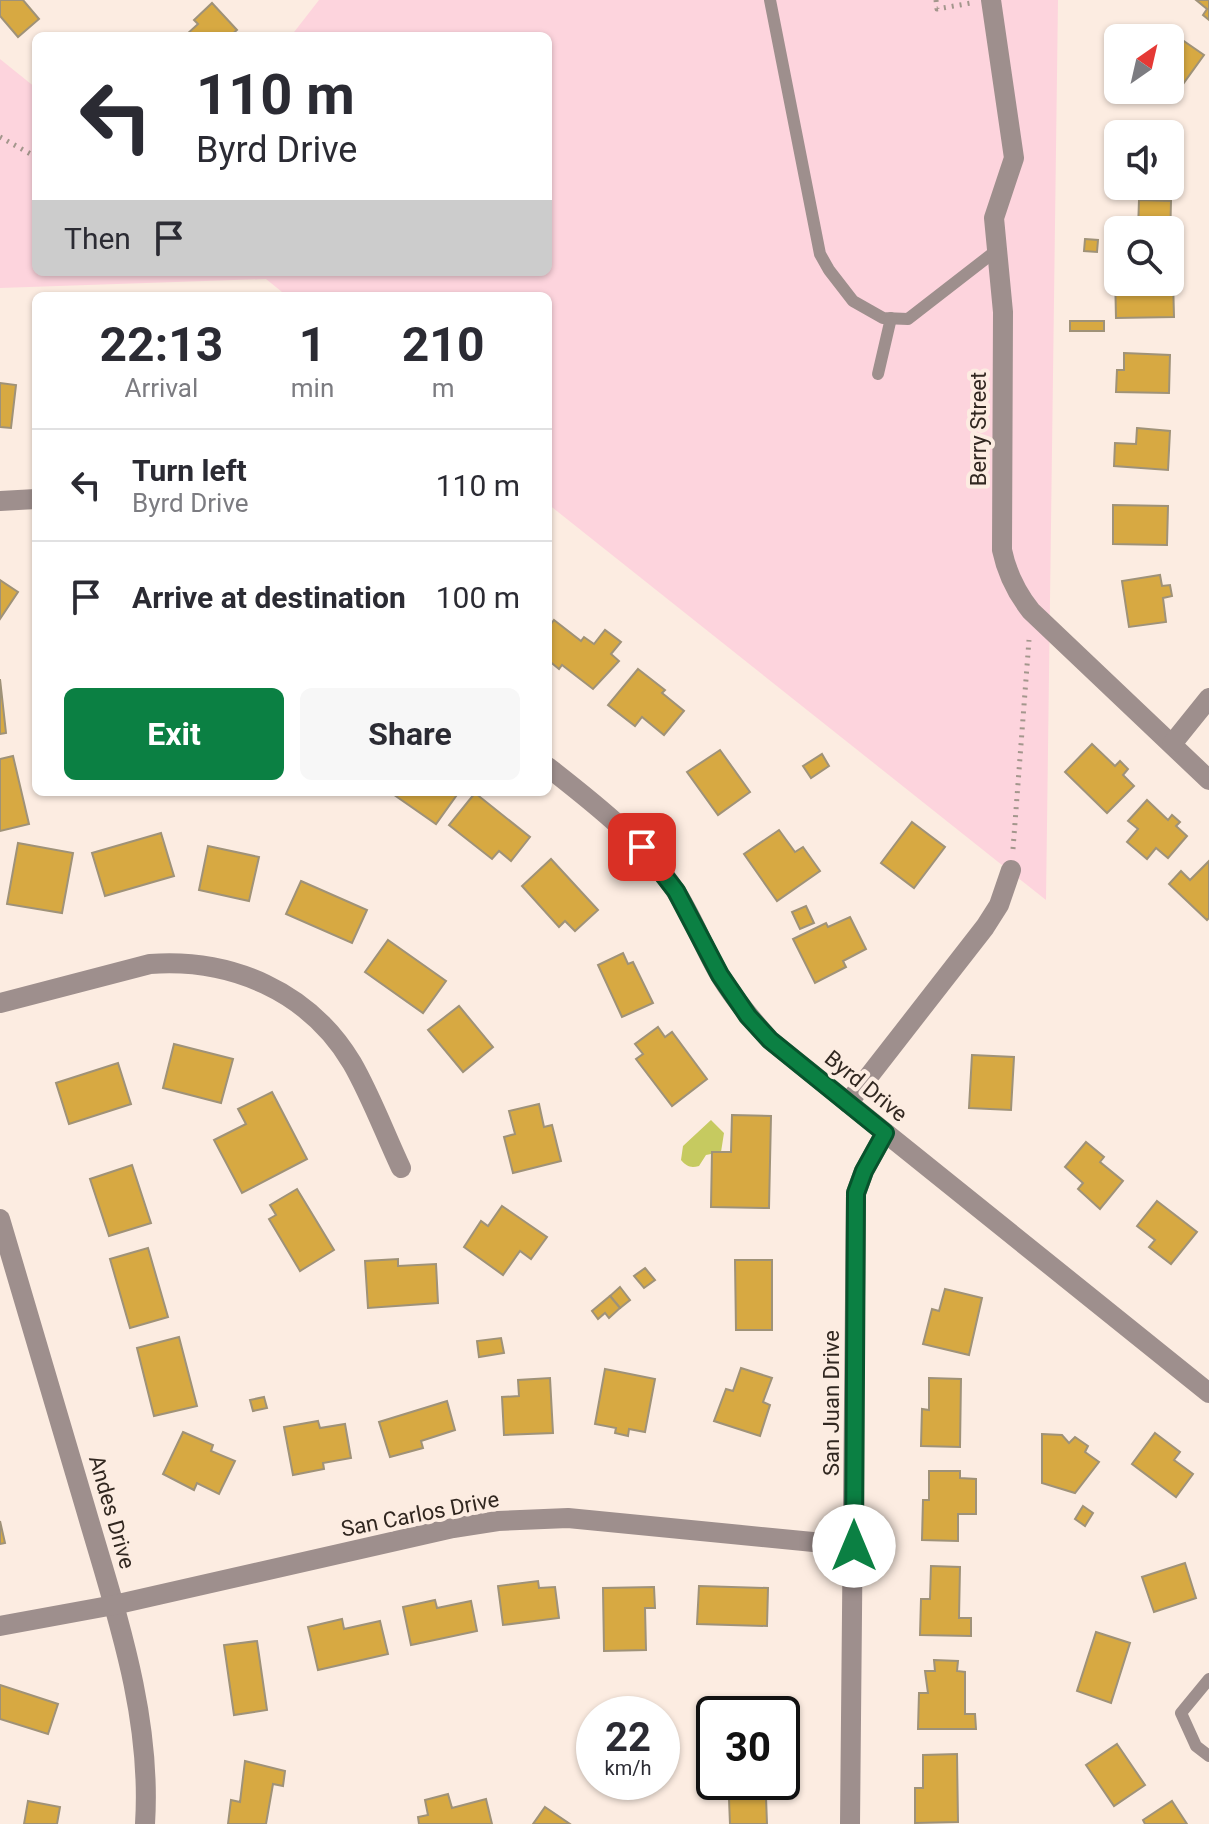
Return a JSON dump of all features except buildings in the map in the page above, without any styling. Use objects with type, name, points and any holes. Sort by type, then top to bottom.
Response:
[{"type":"street","name":"Berry Street","points":[[983,1],[1014,158],[994,218],[1003,312],[1002,550],[1007,571],[1017,594],[1031,611],[1209,780]]},
{"type":"street","points":[[0,501],[32,499]]},
{"type":"street","points":[[1172,744],[1209,698]]},
{"type":"street","name":"Byrd Drive","points":[[552,770],[609,815],[654,861],[683,903],[720,975],[748,1016],[770,1040],[1209,1393]]},
{"type":"street","points":[[848,1103],[985,927],[999,905],[1011,870]]},
{"type":"street","points":[[0,1003],[150,964],[218,967],[265,983],[307,1010],[327,1029],[352,1064],[401,1168]]},
{"type":"street","name":"San Juan Drive","points":[[850,1824],[856,1193],[885,1133]]},
{"type":"street","name":"Andes Drive","points":[[0,1219],[114,1605],[138,1698],[145,1740],[145,1824]]},
{"type":"street","name":"San Carlos Drive","points":[[0,1626],[114,1605],[453,1528],[498,1521],[568,1518],[854,1546]]},
{"type":"lane","points":[[770,0],[820,254],[853,301],[883,318],[908,319],[997,250]]},
{"type":"lane","points":[[878,374],[891,318]]},
{"type":"lane","points":[[1209,1679],[1181,1713],[1196,1746],[1209,1756]]},
{"type":"path","points":[[936,0],[937,9],[983,1]]},
{"type":"path","points":[[0,137],[32,155]]},
{"type":"path","points":[[1011,870],[1031,611]]},
{"type":"shaded area","points":[[319,0],[1058,0],[1046,900],[552,507],[552,292],[282,292],[266,279],[0,288],[0,59],[32,85],[32,276],[552,276],[552,32],[294,32]]},
{"type":"shaded area","points":[[711,1120],[724,1133],[721,1152],[706,1155],[699,1166],[687,1166],[681,1160],[683,1146]]},
{"type":"route","points":[[642,847],[676,891],[720,975],[748,1016],[770,1040],[885,1133],[856,1193],[854,1546]]}]
